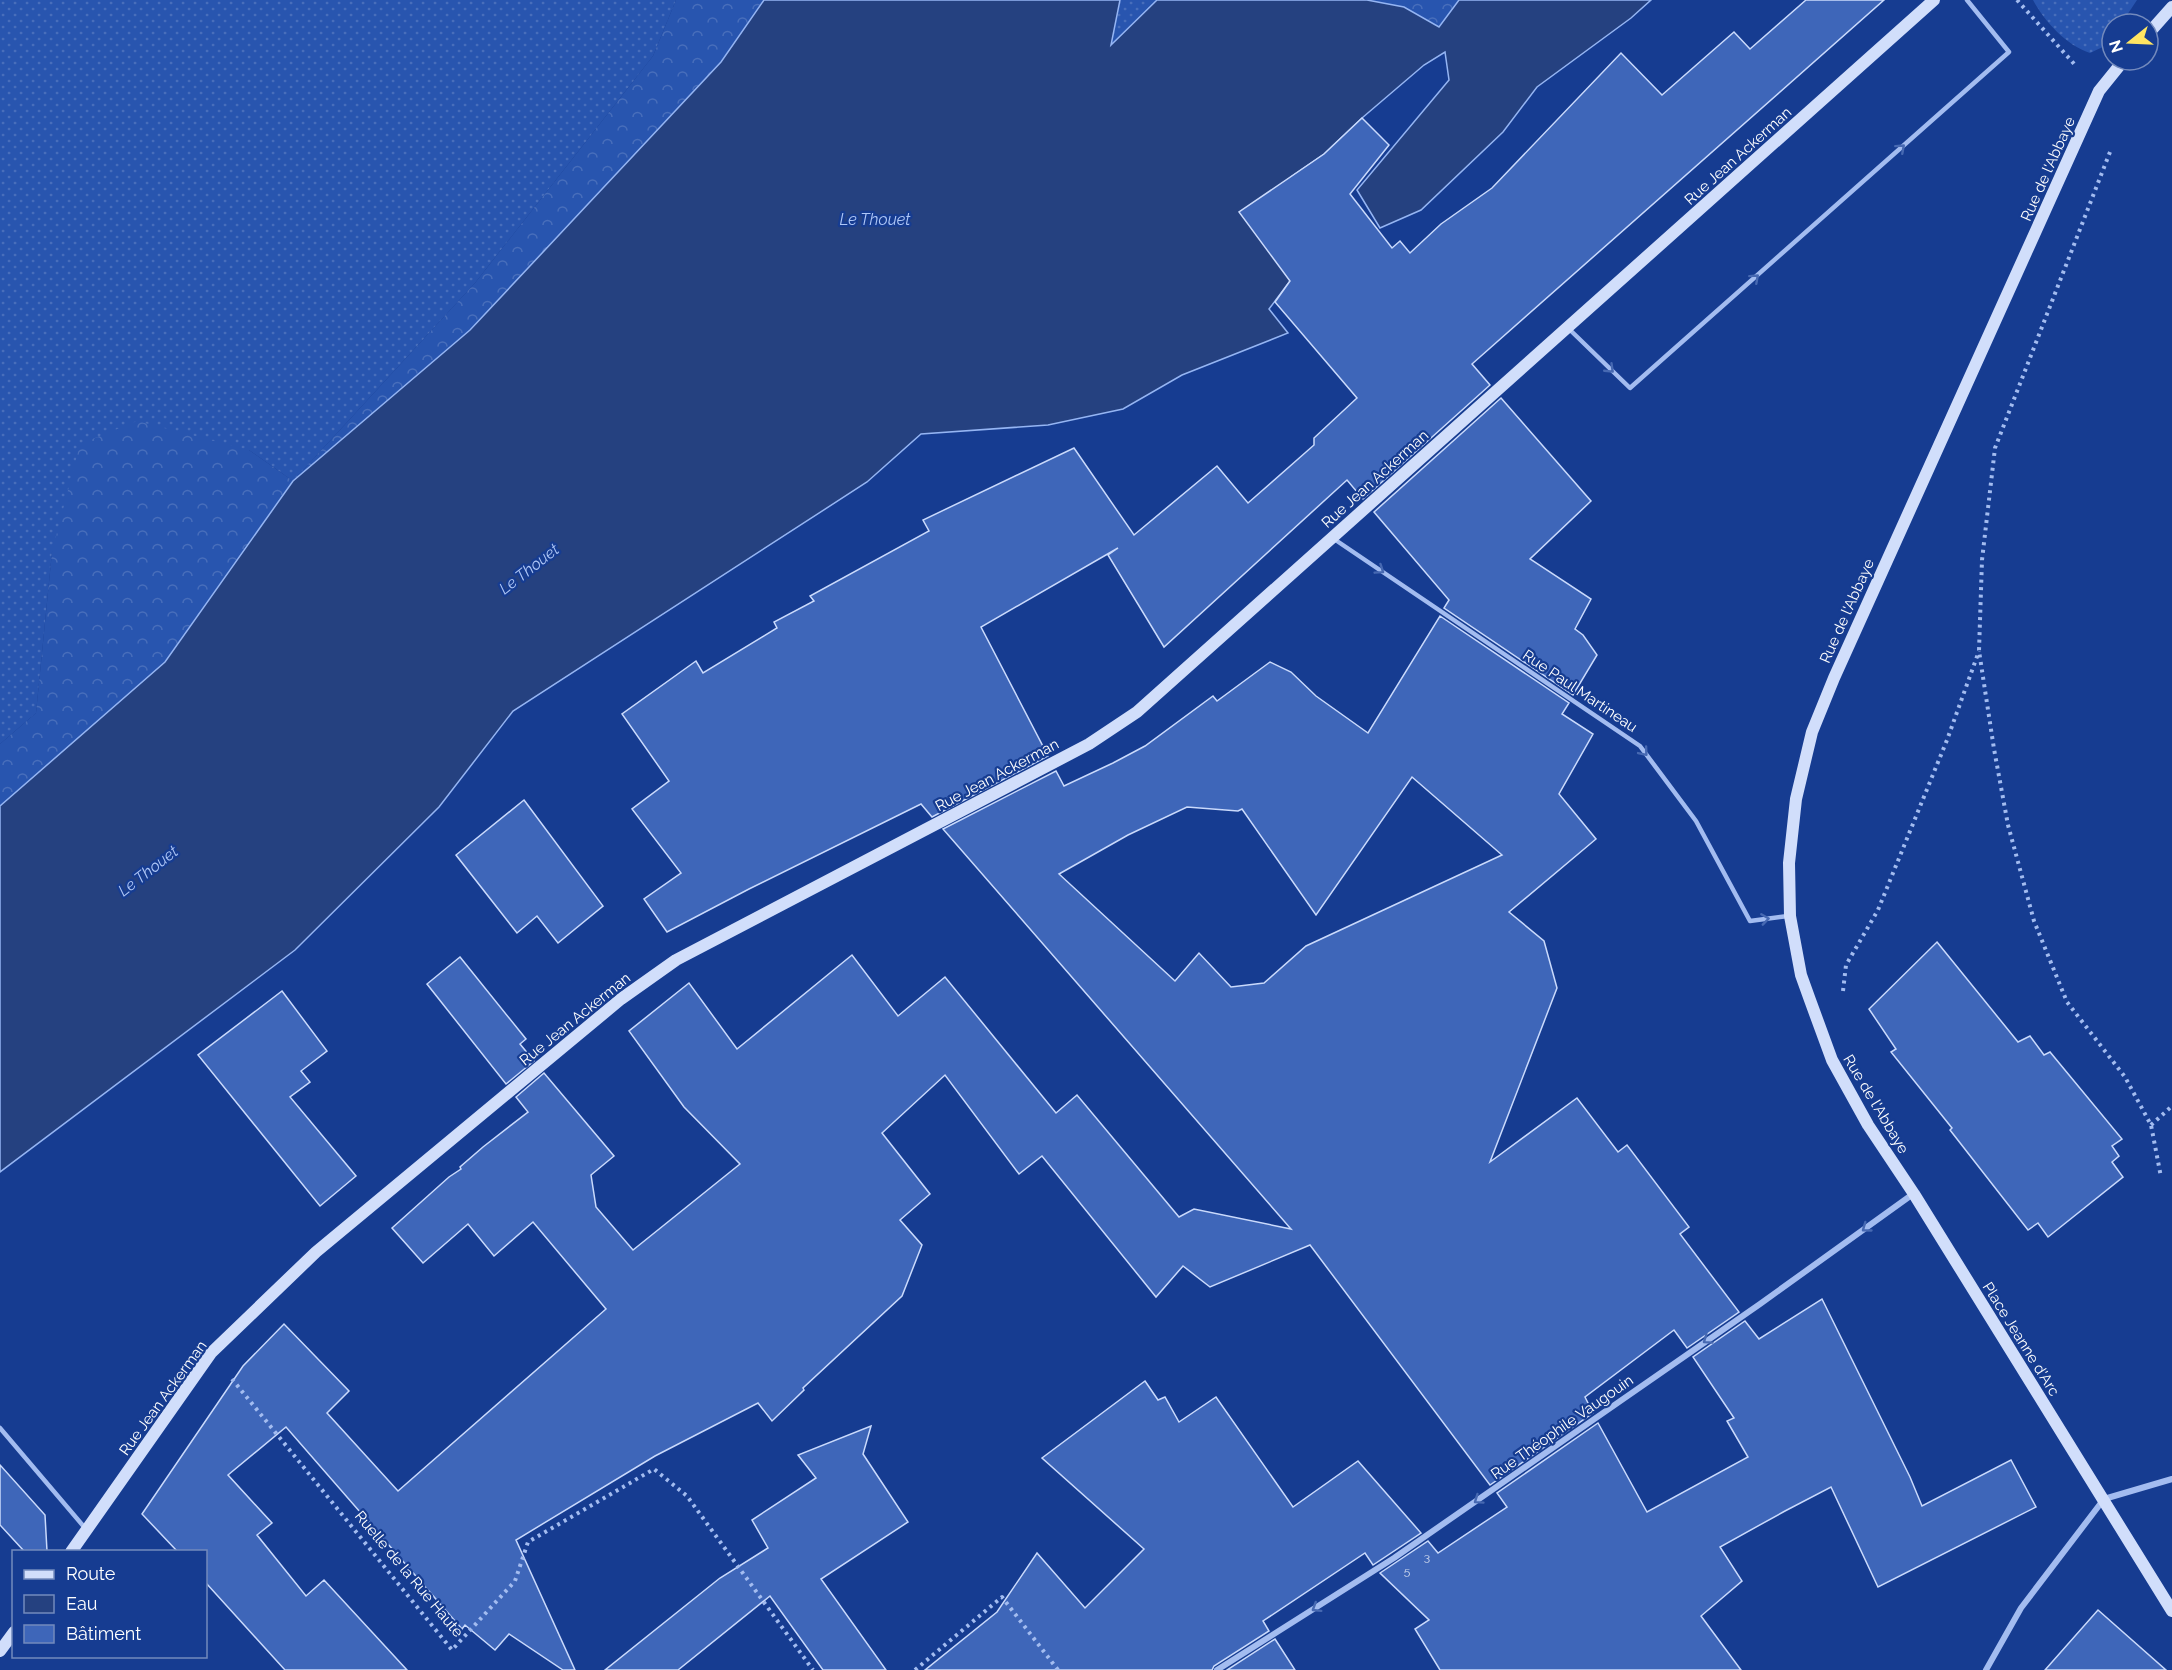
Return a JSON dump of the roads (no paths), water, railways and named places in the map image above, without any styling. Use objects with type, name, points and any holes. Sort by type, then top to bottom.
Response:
[{"type":"main road","name":"Rue Jean Ackerman","points":[[72,1550],[211,1353],[316,1252],[621,999],[676,960],[1089,744],[1137,712],[1934,0]]},
{"type":"main road","points":[[2160,20],[2172,7]]},
{"type":"main road","name":"Rue de l'Abbaye","points":[[1914,1194],[1868,1125],[1832,1060],[1801,975],[1790,916],[1789,863],[1796,799],[1812,732],[1834,678],[2099,92],[2115,72]]},
{"type":"main road","name":"Place Jeanne d'Arc","points":[[1914,1194],[2104,1499]]},
{"type":"main road","points":[[2104,1499],[2172,1611]]},
{"type":"main road","points":[[0,1651],[12,1635]]},
{"type":"street","name":"Rue Théophile Vaugouin","points":[[1217,1670],[1394,1558],[1760,1304],[1914,1194]]},
{"type":"street","points":[[1986,1670],[2021,1608],[2104,1499],[2172,1479]]},
{"type":"lane","points":[[1568,328],[1630,388],[2009,52],[1967,0]]},
{"type":"lane","name":"Rue Paul Martineau","points":[[1331,537],[1640,746],[1696,820],[1750,921],[1790,916]]},
{"type":"lane","points":[[0,1428],[87,1530]]},
{"type":"water","name":"Le Thouet","points":[[764,0],[1120,0],[1111,45],[1157,0],[1367,0],[1404,7],[1439,27],[1459,0],[1651,0],[1631,18],[1537,87],[1503,132],[1421,210],[1380,228],[1357,190],[1449,80],[1445,52],[1424,65],[1324,154],[1291,177],[1290,281],[1269,309],[1288,333],[1182,375],[1123,409],[1048,425],[921,434],[867,482],[513,711],[439,807],[295,950],[0,1172],[0,806],[165,662],[293,481],[470,330],[721,62]]}]
